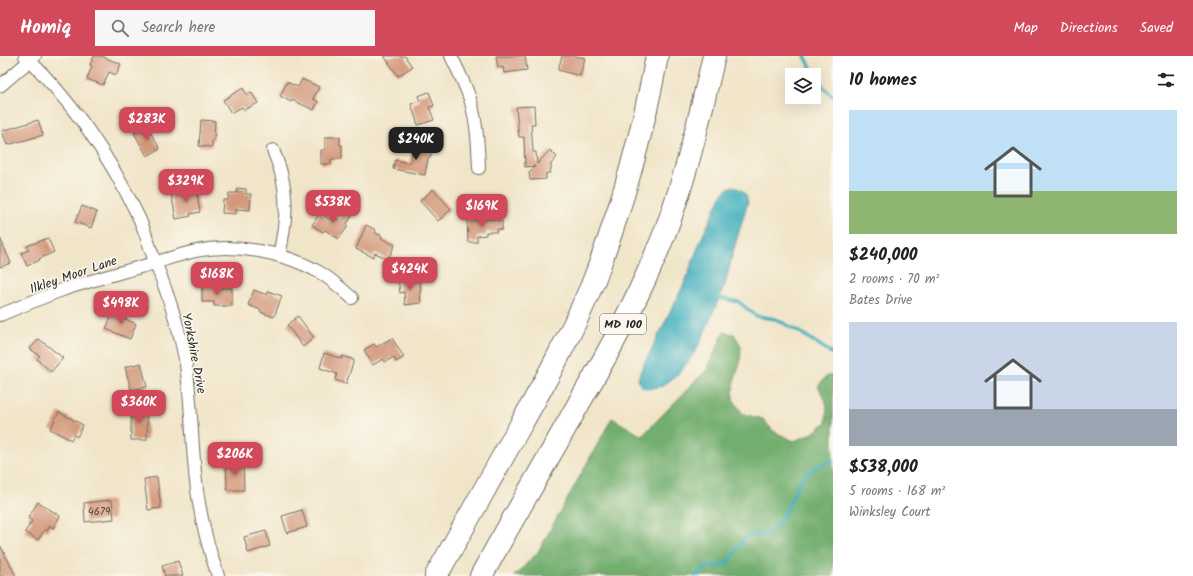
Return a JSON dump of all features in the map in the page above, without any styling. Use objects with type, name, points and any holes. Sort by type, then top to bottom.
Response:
[{"type":"highway","points":[[436,576],[570,333],[593,280],[613,226],[634,157],[652,84],[657,56]]},
{"type":"highway","name":"MD 100","points":[[481,575],[608,352],[635,301],[654,260],[675,203],[689,157],[714,56]]},
{"type":"street","points":[[451,56],[460,73],[470,100],[474,119],[479,168]]},
{"type":"street","points":[[0,86],[30,58]]},
{"type":"street","name":"Yorkshire Drive","points":[[30,58],[71,108],[93,138],[117,176],[139,219],[170,298],[186,365],[191,402],[199,503],[211,557],[218,576]]},
{"type":"street","points":[[273,150],[281,172],[286,208],[284,231],[278,256]]},
{"type":"street","name":"Ilkley Moor Lane","points":[[0,315],[70,287],[98,278],[196,251],[217,248],[256,250],[299,262],[319,272],[334,282],[352,298]]},
{"type":"green space","points":[[724,332],[734,334],[741,346],[740,364],[734,381],[733,399],[742,413],[763,419],[773,431],[794,441],[813,433],[826,422],[827,405],[818,386],[826,377],[833,374],[833,576],[514,576],[538,552],[612,418],[642,436],[708,368]]},
{"type":"water","points":[[733,186],[743,192],[748,202],[725,285],[700,343],[690,360],[676,376],[663,386],[649,389],[642,387],[638,379],[641,370],[685,282],[700,242],[721,196],[728,188]]},
{"type":"building","points":[[94,56],[101,56],[121,64],[116,75],[109,72],[103,85],[87,79],[92,66],[90,65]]},
{"type":"building","points":[[384,56],[405,56],[412,67],[398,76]]},
{"type":"building","points":[[496,56],[525,56],[527,70],[504,73],[503,67],[498,68]]},
{"type":"building","points":[[562,56],[576,56],[585,58],[580,76],[558,70]]},
{"type":"building","points":[[302,79],[319,87],[313,99],[318,101],[314,110],[292,100],[291,102],[280,96],[287,82],[298,87]]},
{"type":"building","points":[[243,88],[247,95],[251,92],[258,103],[244,110],[242,107],[231,113],[223,100]]},
{"type":"building","points":[[429,92],[434,106],[429,107],[434,120],[418,125],[411,104],[420,101],[418,96]]},
{"type":"building","points":[[534,106],[535,124],[531,124],[533,152],[536,152],[537,164],[550,150],[557,157],[551,164],[550,173],[546,173],[546,179],[530,180],[529,172],[535,166],[525,167],[524,137],[519,137],[516,107]]},
{"type":"building","points":[[38,120],[43,135],[7,145],[2,131]]},
{"type":"building","points":[[201,120],[215,121],[212,147],[199,146]]},
{"type":"building","points":[[147,126],[160,149],[147,156],[134,133]]},
{"type":"building","points":[[325,137],[340,137],[340,145],[342,145],[342,159],[331,159],[331,164],[321,164],[321,150],[325,150]]},
{"type":"building","points":[[417,143],[433,146],[430,158],[428,158],[425,175],[393,169],[395,160],[410,163],[412,153],[415,154]]},
{"type":"building","points":[[207,178],[209,189],[200,191],[198,180]]},
{"type":"building","points":[[196,188],[200,212],[190,214],[191,216],[176,219],[171,193]]},
{"type":"building","points":[[237,188],[246,189],[246,194],[251,194],[250,210],[236,209],[236,214],[222,213],[223,200],[228,200],[229,193],[237,193]]},
{"type":"building","points":[[433,189],[451,209],[438,221],[420,201]]},
{"type":"building","points":[[82,206],[97,212],[91,228],[75,222]]},
{"type":"building","points":[[344,210],[352,216],[346,225],[348,226],[339,239],[325,230],[323,232],[312,225],[320,213],[331,220],[333,217],[338,220]]},
{"type":"building","points":[[467,219],[497,219],[497,221],[502,221],[502,230],[497,229],[497,232],[486,232],[486,235],[477,236],[477,242],[468,242]]},
{"type":"building","points":[[366,225],[376,230],[375,233],[382,236],[381,238],[395,245],[388,259],[375,253],[373,257],[356,249]]},
{"type":"building","points":[[0,238],[11,263],[0,267]]},
{"type":"building","points":[[48,238],[54,252],[27,266],[21,253],[29,250],[27,246]]},
{"type":"building","points":[[410,277],[410,282],[420,281],[421,303],[405,305],[404,292],[400,293],[398,278]]},
{"type":"building","points":[[202,285],[214,285],[214,288],[232,288],[232,306],[214,306],[214,302],[202,302]]},
{"type":"building","points":[[254,290],[267,295],[268,291],[282,296],[274,317],[260,312],[261,310],[248,305]]},
{"type":"building","points":[[113,311],[126,316],[125,319],[136,324],[130,339],[106,329]]},
{"type":"building","points":[[298,316],[314,338],[303,347],[287,325]]},
{"type":"building","points":[[392,338],[404,357],[396,362],[394,357],[385,362],[383,359],[373,365],[364,350],[374,344],[376,347]]},
{"type":"building","points":[[39,339],[63,358],[51,372],[37,359],[40,356],[30,349]]},
{"type":"building","points":[[324,353],[342,359],[342,356],[354,360],[346,384],[335,380],[337,374],[320,368]]},
{"type":"building","points":[[141,363],[147,387],[131,390],[125,367]]},
{"type":"building","points":[[131,409],[147,409],[147,440],[131,440]]},
{"type":"building","points":[[59,412],[83,425],[77,437],[74,435],[71,440],[50,429]]},
{"type":"building","points":[[243,461],[244,490],[227,490],[226,462]]},
{"type":"building","points":[[157,477],[161,508],[148,510],[144,479]]},
{"type":"building","points":[[112,500],[114,519],[85,522],[84,503]]},
{"type":"building","points":[[38,502],[60,516],[53,528],[50,526],[47,531],[45,529],[38,540],[25,532],[32,521],[28,518]]},
{"type":"building","points":[[302,510],[307,527],[287,533],[282,516]]},
{"type":"building","points":[[266,531],[270,546],[248,553],[244,537]]},
{"type":"building","points":[[0,545],[16,576],[0,576]]},
{"type":"building","points":[[178,561],[183,576],[165,576],[162,566]]},
{"type":"waterway","points":[[805,56],[820,83],[833,96]]},
{"type":"waterway","points":[[720,298],[739,302],[756,316],[776,319],[800,332],[833,354]]},
{"type":"waterway","points":[[695,576],[707,567],[722,566],[732,558],[743,539],[750,536],[761,535],[774,528],[784,514],[801,479],[810,470],[833,460]]}]
